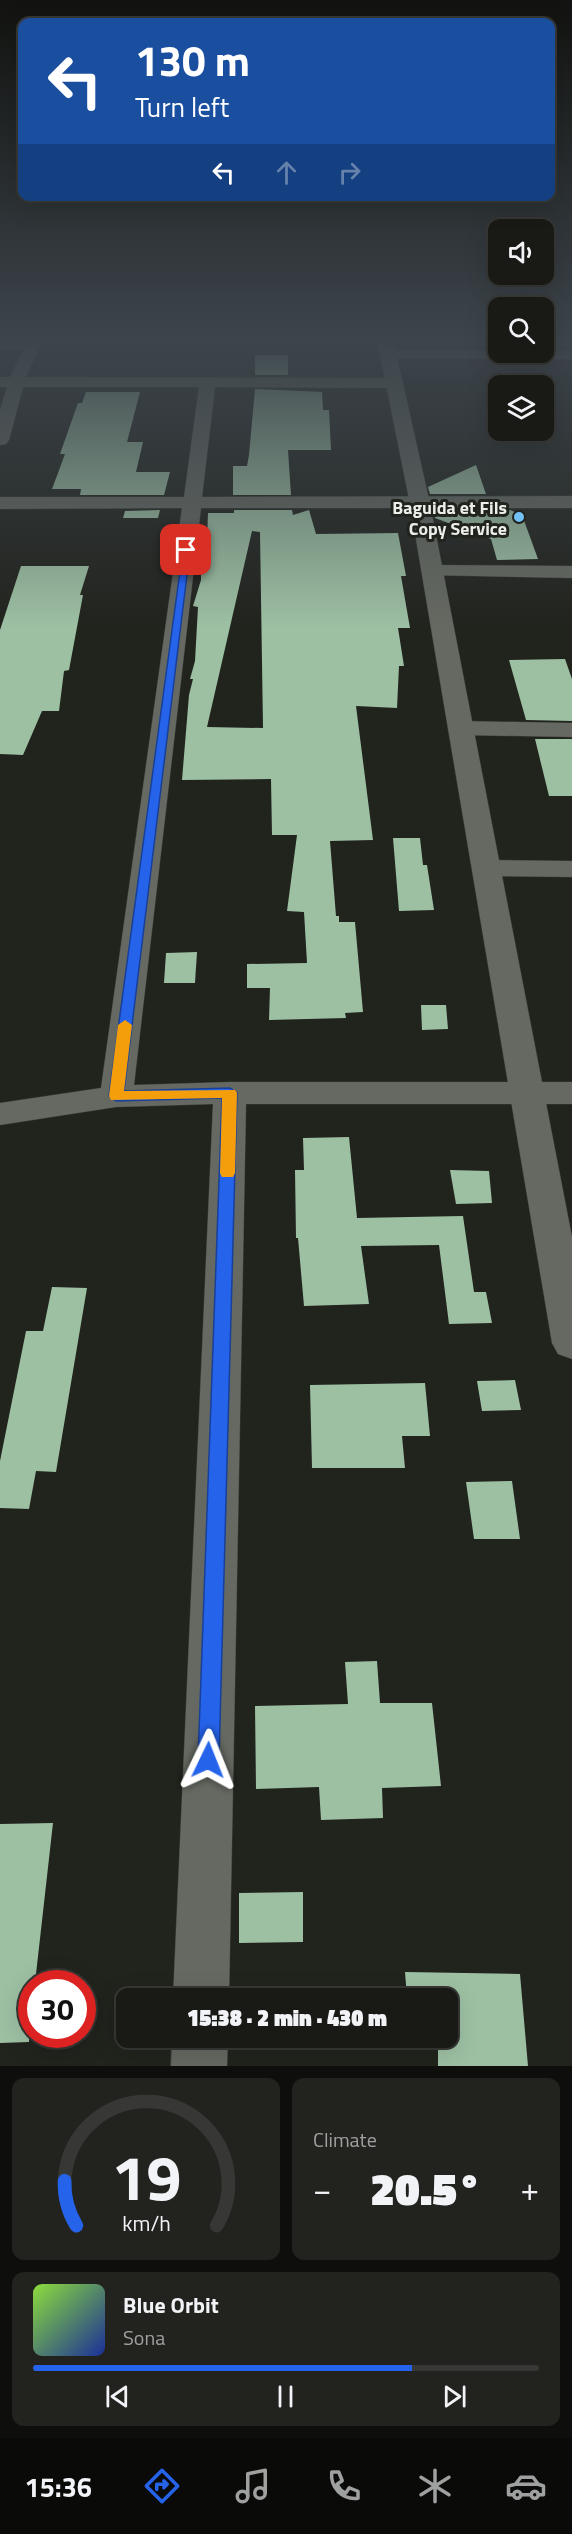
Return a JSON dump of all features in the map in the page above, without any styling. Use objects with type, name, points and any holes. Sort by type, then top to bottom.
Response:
[{"type":"street","points":[[116,1096],[201,435]]},
{"type":"street","points":[[405,435],[420,504],[572,1343]]},
{"type":"street","points":[[0,502],[420,504],[572,502]]},
{"type":"street","points":[[432,571],[572,572]]},
{"type":"street","points":[[460,728],[572,730]]},
{"type":"street","points":[[486,868],[572,869]]},
{"type":"street","points":[[201,1988],[230,1093]]},
{"type":"street","points":[[0,1114],[116,1096],[230,1093],[572,1093]]},
{"type":"street","points":[[199,2066],[200,2048]]},
{"type":"building","points":[[67,435],[129,435],[127,442],[143,442],[136,472],[170,472],[164,495],[80,495],[81,489],[52,489],[65,454],[60,454]]},
{"type":"building","points":[[251,435],[330,435],[331,450],[288,450],[291,495],[233,495],[233,466],[247,466]]},
{"type":"building","points":[[476,465],[486,494],[430,494],[428,487]]},
{"type":"building","points":[[160,510],[158,518],[123,518],[125,511]]},
{"type":"building","points":[[234,510],[292,510],[293,515],[309,510],[316,534],[398,533],[406,576],[401,576],[410,628],[398,628],[404,666],[399,666],[397,708],[356,706],[373,840],[330,841],[336,916],[339,916],[339,922],[355,922],[363,1012],[345,1013],[346,1018],[269,1020],[270,988],[247,988],[247,964],[307,963],[304,912],[287,911],[297,835],[272,835],[271,779],[182,780],[189,695],[193,679],[190,679],[195,661],[198,607],[193,606],[201,580],[201,568],[206,568],[208,513],[234,513]],"holes":[[[252,531],[260,532],[263,728],[207,727]]]},
{"type":"building","points":[[434,510],[510,510],[522,515],[538,559],[497,560],[491,539],[435,518]]},
{"type":"building","points":[[21,566],[89,566],[80,595],[83,595],[69,670],[64,671],[59,711],[42,711],[23,755],[0,754],[0,630]]},
{"type":"building","points":[[565,659],[572,679],[572,721],[526,720],[509,660]]},
{"type":"building","points":[[535,739],[572,739],[572,796],[549,796]]},
{"type":"building","points":[[393,838],[420,838],[423,865],[427,865],[434,910],[399,911]]},
{"type":"building","points":[[197,952],[195,983],[164,983],[166,953]]},
{"type":"building","points":[[421,1005],[446,1005],[448,1029],[422,1030]]},
{"type":"building","points":[[349,1137],[357,1218],[463,1216],[474,1292],[486,1292],[492,1323],[449,1324],[439,1245],[361,1246],[369,1304],[304,1306],[298,1238],[296,1238],[295,1170],[304,1170],[303,1138]]},
{"type":"building","points":[[450,1170],[489,1171],[492,1203],[456,1204]]},
{"type":"building","points":[[52,1287],[87,1288],[56,1472],[36,1471],[29,1509],[0,1508],[0,1461],[26,1331],[43,1331]]},
{"type":"building","points":[[515,1380],[521,1410],[482,1411],[477,1381]]},
{"type":"building","points":[[425,1383],[430,1436],[402,1436],[405,1468],[312,1468],[310,1385]]},
{"type":"building","points":[[512,1481],[520,1539],[474,1539],[466,1482]]},
{"type":"building","points":[[377,1661],[380,1703],[432,1703],[441,1786],[382,1788],[383,1818],[321,1820],[319,1787],[256,1789],[255,1706],[348,1704],[345,1662]]},
{"type":"building","points":[[53,1823],[36,1970],[18,1970],[18,2042],[0,2043],[0,1824]]},
{"type":"building","points":[[303,1892],[303,1942],[239,1943],[239,1893]]},
{"type":"building","points":[[405,1972],[520,1974],[528,2066],[438,2066],[438,2048],[458,2048],[458,1988],[406,1988]]},
{"type":"slow traffic","points":[[125,1025],[116,1096],[230,1093],[227,1173]]},
{"type":"place","name":"Baguida et Fils Copy Service","points":[[519,517]]},
{"type":"route","points":[[186,550],[116,1096],[230,1093],[208,1760]]}]
